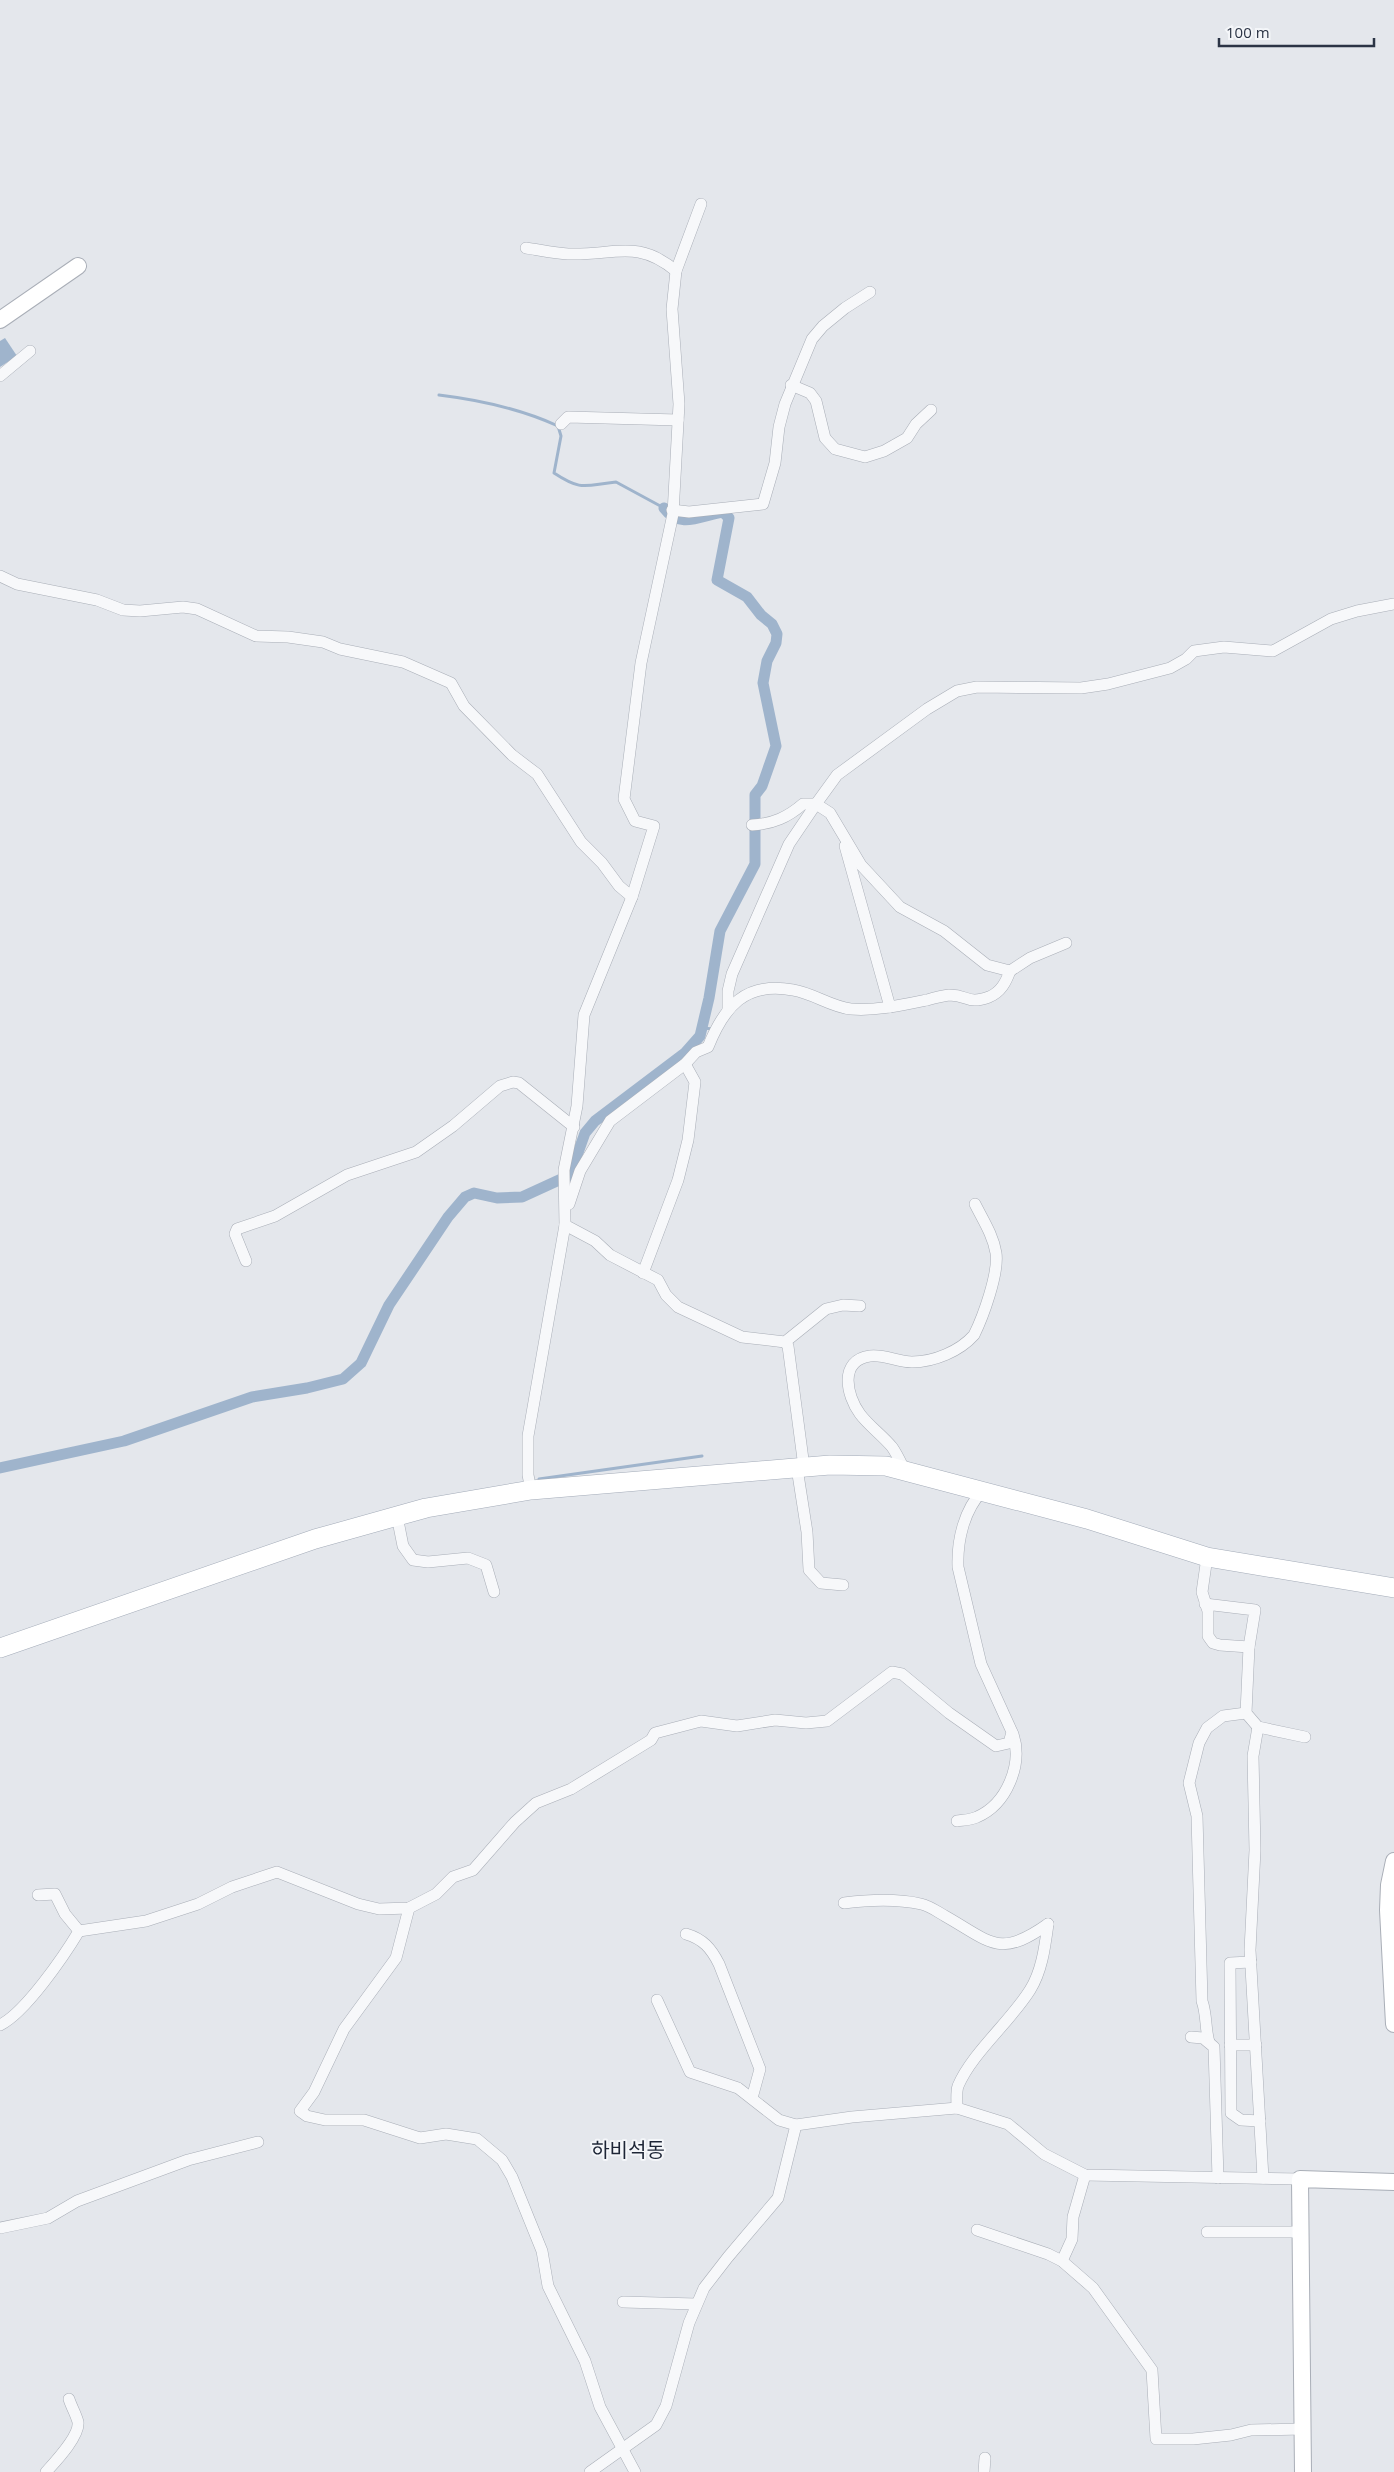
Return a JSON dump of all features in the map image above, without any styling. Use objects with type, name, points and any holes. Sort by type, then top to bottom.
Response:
[{"type":"main road","points":[[0,1648],[315,1539],[426,1508],[531,1490],[801,1467],[886,1466],[983,1490],[1087,1519],[1207,1557],[1394,1588]]},
{"type":"street","points":[[531,1490],[528,1475],[528,1436],[565,1225],[564,1170],[574,1127],[584,1016],[632,897],[654,826],[635,821],[624,799],[641,663],[672,515],[678,420],[678,376],[672,309],[676,271],[701,204]]},
{"type":"street","points":[[526,248],[569,254],[605,251],[642,252],[661,258],[676,271]]},
{"type":"street","points":[[0,320],[78,266]]},
{"type":"street","points":[[672,515],[763,504],[775,463],[779,427],[791,385],[812,338],[830,320],[870,292]]},
{"type":"street","points":[[0,376],[30,351]]},
{"type":"street","points":[[791,385],[810,393],[816,401],[825,438],[836,449],[865,457],[884,451],[907,438],[916,424],[931,410]]},
{"type":"street","points":[[561,424],[568,417],[678,420]]},
{"type":"street","points":[[0,576],[17,584],[98,600],[123,610],[140,611],[183,607],[197,610],[256,636],[288,637],[323,642],[340,649],[403,662],[451,683],[464,706],[512,755],[537,774],[581,842],[602,863],[619,886],[632,897]]},
{"type":"street","points":[[728,1009],[728,991],[732,974],[789,844],[816,804],[837,775],[919,714],[956,691],[977,687],[1081,688],[1170,668],[1186,659],[1194,651],[1224,647],[1272,651],[1331,620],[1357,611],[1394,604]]},
{"type":"street","points":[[757,825],[788,816],[803,804],[816,804],[830,813],[861,865],[900,907],[944,931],[987,965],[1010,972]]},
{"type":"street","points":[[841,832],[890,1007]]},
{"type":"street","points":[[566,1213],[580,1171],[610,1121],[685,1064],[696,1052],[708,1047],[715,1029],[728,1009],[739,999],[755,991],[780,989],[793,990],[849,1009],[890,1007],[951,995],[973,1002],[997,993],[1005,983],[1010,972],[1030,958],[1066,943]]},
{"type":"street","points":[[643,1273],[678,1180],[688,1140],[695,1082],[685,1064]]},
{"type":"street","points":[[246,1261],[235,1234],[237,1230],[275,1216],[347,1175],[416,1152],[453,1126],[500,1086],[513,1082],[519,1083],[574,1127]]},
{"type":"street","points":[[905,1471],[892,1448],[860,1414],[847,1383],[848,1371],[859,1359],[871,1356],[911,1362],[929,1360],[948,1353],[968,1342],[974,1335],[993,1276],[996,1255],[990,1232],[975,1204]]},
{"type":"street","points":[[565,1225],[595,1241],[610,1255],[658,1280],[666,1295],[678,1307],[719,1328],[742,1337],[785,1342],[826,1309],[860,1306]]},
{"type":"street","points":[[785,1342],[788,1346],[801,1467],[809,1570],[821,1583],[843,1585]]},
{"type":"street","points":[[957,1821],[976,1818],[999,1800],[1013,1773],[1017,1758],[1012,1732],[981,1664],[958,1567],[958,1551],[963,1525],[974,1499],[983,1490]]},
{"type":"street","points":[[397,1516],[404,1546],[413,1560],[428,1562],[468,1558],[486,1565],[494,1592]]},
{"type":"street","points":[[1207,1557],[1202,1592],[1208,1611],[1208,1636],[1213,1643],[1220,1645],[1249,1647]]},
{"type":"street","points":[[1205,1604],[1255,1610],[1249,1647],[1246,1713],[1258,1727],[1305,1737]]},
{"type":"street","points":[[0,2025],[10,2020],[34,1993],[79,1931],[146,1921],[198,1904],[232,1887],[278,1872],[358,1904],[379,1909],[410,1908],[436,1894],[454,1878],[473,1870],[515,1822],[536,1802],[571,1789],[651,1740],[656,1733],[687,1723],[701,1721],[736,1726],[775,1720],[806,1723],[827,1720],[892,1672],[896,1672],[909,1679],[954,1717],[996,1746],[1009,1744],[1012,1732]]},
{"type":"street","points":[[1209,2042],[1206,2033],[1206,2011],[1202,2001],[1197,1816],[1189,1783],[1199,1743],[1207,1728],[1224,1716],[1246,1713]]},
{"type":"street","points":[[1258,1727],[1254,1756],[1255,1850],[1251,1962],[1263,2178]]},
{"type":"street","points":[[1394,1861],[1389,1885],[1388,1910],[1394,2024]]},
{"type":"street","points":[[38,1894],[56,1894],[65,1914],[79,1931]]},
{"type":"street","points":[[844,1903],[876,1901],[921,1904],[978,1936],[998,1944],[1020,1942],[1048,1924],[1038,1974],[1030,1990],[1011,2016],[966,2071],[957,2088],[957,2108]]},
{"type":"street","points":[[410,1908],[396,1958],[344,2029],[314,2092],[300,2111],[307,2116],[325,2120],[364,2120],[420,2138],[446,2134],[477,2139],[502,2160],[512,2177],[542,2250],[548,2286],[585,2361],[600,2406],[622,2451],[635,2472]]},
{"type":"street","points":[[686,1934],[700,1938],[713,1951],[719,1964],[760,2069],[752,2098]]},
{"type":"street","points":[[1251,1962],[1230,1963],[1231,2113],[1241,2120],[1260,2121]]},
{"type":"street","points":[[657,2000],[690,2072],[724,2082],[752,2098],[779,2120],[796,2125],[852,2117],[957,2108],[1008,2124],[1044,2154],[1085,2175],[1394,2182]]},
{"type":"street","points":[[1191,2037],[1203,2038],[1214,2047],[1218,2178]]},
{"type":"street","points":[[1230,2045],[1256,2045]]},
{"type":"street","points":[[590,2472],[656,2425],[666,2406],[696,2304],[704,2288],[778,2198],[796,2125]]},
{"type":"street","points":[[0,2228],[48,2218],[77,2202],[188,2160],[258,2142]]},
{"type":"street","points":[[1062,2261],[1072,2239],[1073,2217],[1085,2175]]},
{"type":"street","points":[[1300,2179],[1303,2472]]},
{"type":"street","points":[[977,2230],[1048,2254],[1062,2261],[1093,2288],[1152,2370],[1156,2439],[1231,2435],[1251,2430],[1302,2430]]},
{"type":"street","points":[[1207,2232],[1300,2232]]},
{"type":"street","points":[[622,2302],[696,2304]]},
{"type":"street","points":[[46,2472],[64,2450],[78,2428],[78,2422],[69,2399]]},
{"type":"street","points":[[984,2472],[985,2458]]},
{"type":"water","points":[[5,338],[17,356],[0,367],[0,341]]},
{"type":"waterway","points":[[439,395],[500,406],[558,426],[561,436],[554,473],[572,483],[584,486],[616,482],[664,508]]},
{"type":"waterway","points":[[0,1468],[124,1441],[252,1397],[307,1388],[343,1379],[361,1363],[389,1305],[448,1217],[465,1197],[474,1193],[497,1198],[522,1197],[570,1175],[585,1133],[595,1121],[685,1053],[700,1036],[709,998],[720,931],[755,864],[755,795],[762,786],[776,746],[763,683],[767,661],[776,643],[777,634],[772,624],[761,615],[747,597],[717,580],[729,518],[723,512],[684,520],[670,515],[664,508]]},
{"type":"waterway","points":[[703,1028],[713,1029]]},
{"type":"waterway","points":[[539,1479],[702,1456]]},
{"type":"district","name":"하비석동","points":[[628,2150]]}]
